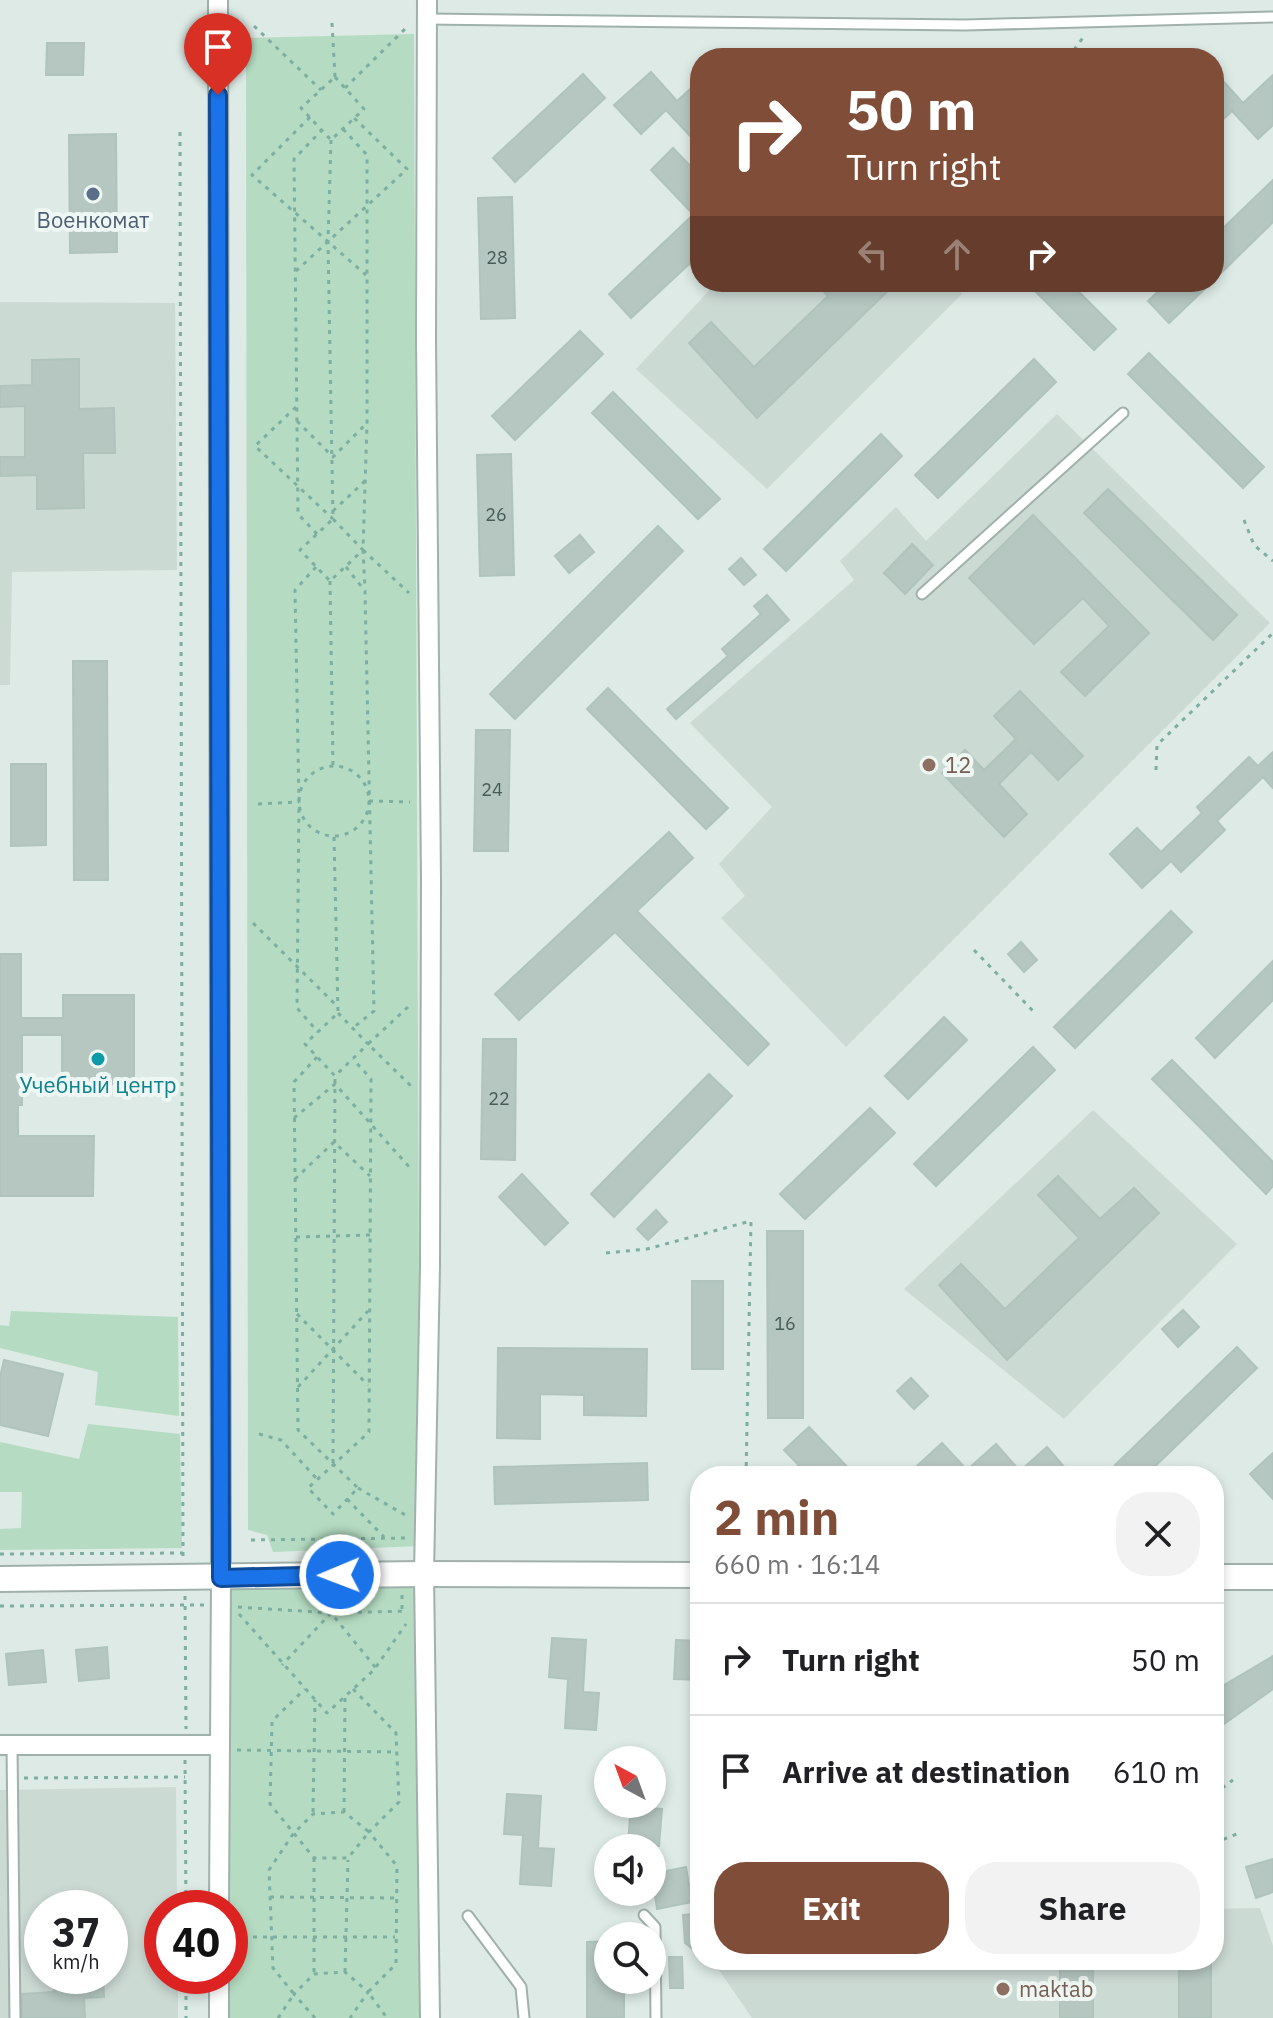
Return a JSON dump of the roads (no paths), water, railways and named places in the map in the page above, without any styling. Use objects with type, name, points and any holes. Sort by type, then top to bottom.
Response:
[{"type":"street","points":[[218,0],[219,1890]]},
{"type":"street","points":[[427,10],[426,400],[431,895],[430,1251],[424,1574],[430,2018]]},
{"type":"street","points":[[0,1579],[424,1574],[690,1575]]},
{"type":"street","points":[[1224,1577],[1273,1577]]},
{"type":"street","points":[[6,1745],[218,1745]]},
{"type":"street","points":[[219,1994],[219,2018]]},
{"type":"lane","points":[[427,10],[965,25],[1273,17]]},
{"type":"lane","points":[[922,594],[1123,413]]},
{"type":"lane","points":[[6,1745],[12,1778],[15,2018]]},
{"type":"lane","points":[[644,1915],[655,1927],[656,2018]]},
{"type":"lane","points":[[468,1916],[521,1987],[524,2018]]},
{"type":"place","name":"Военкомат","points":[[93,194]]},
{"type":"place","name":"12","points":[[929,765]]},
{"type":"place","name":"Учебный центр","points":[[98,1059]]},
{"type":"place","name":"maktab","points":[[1003,1989]]}]
